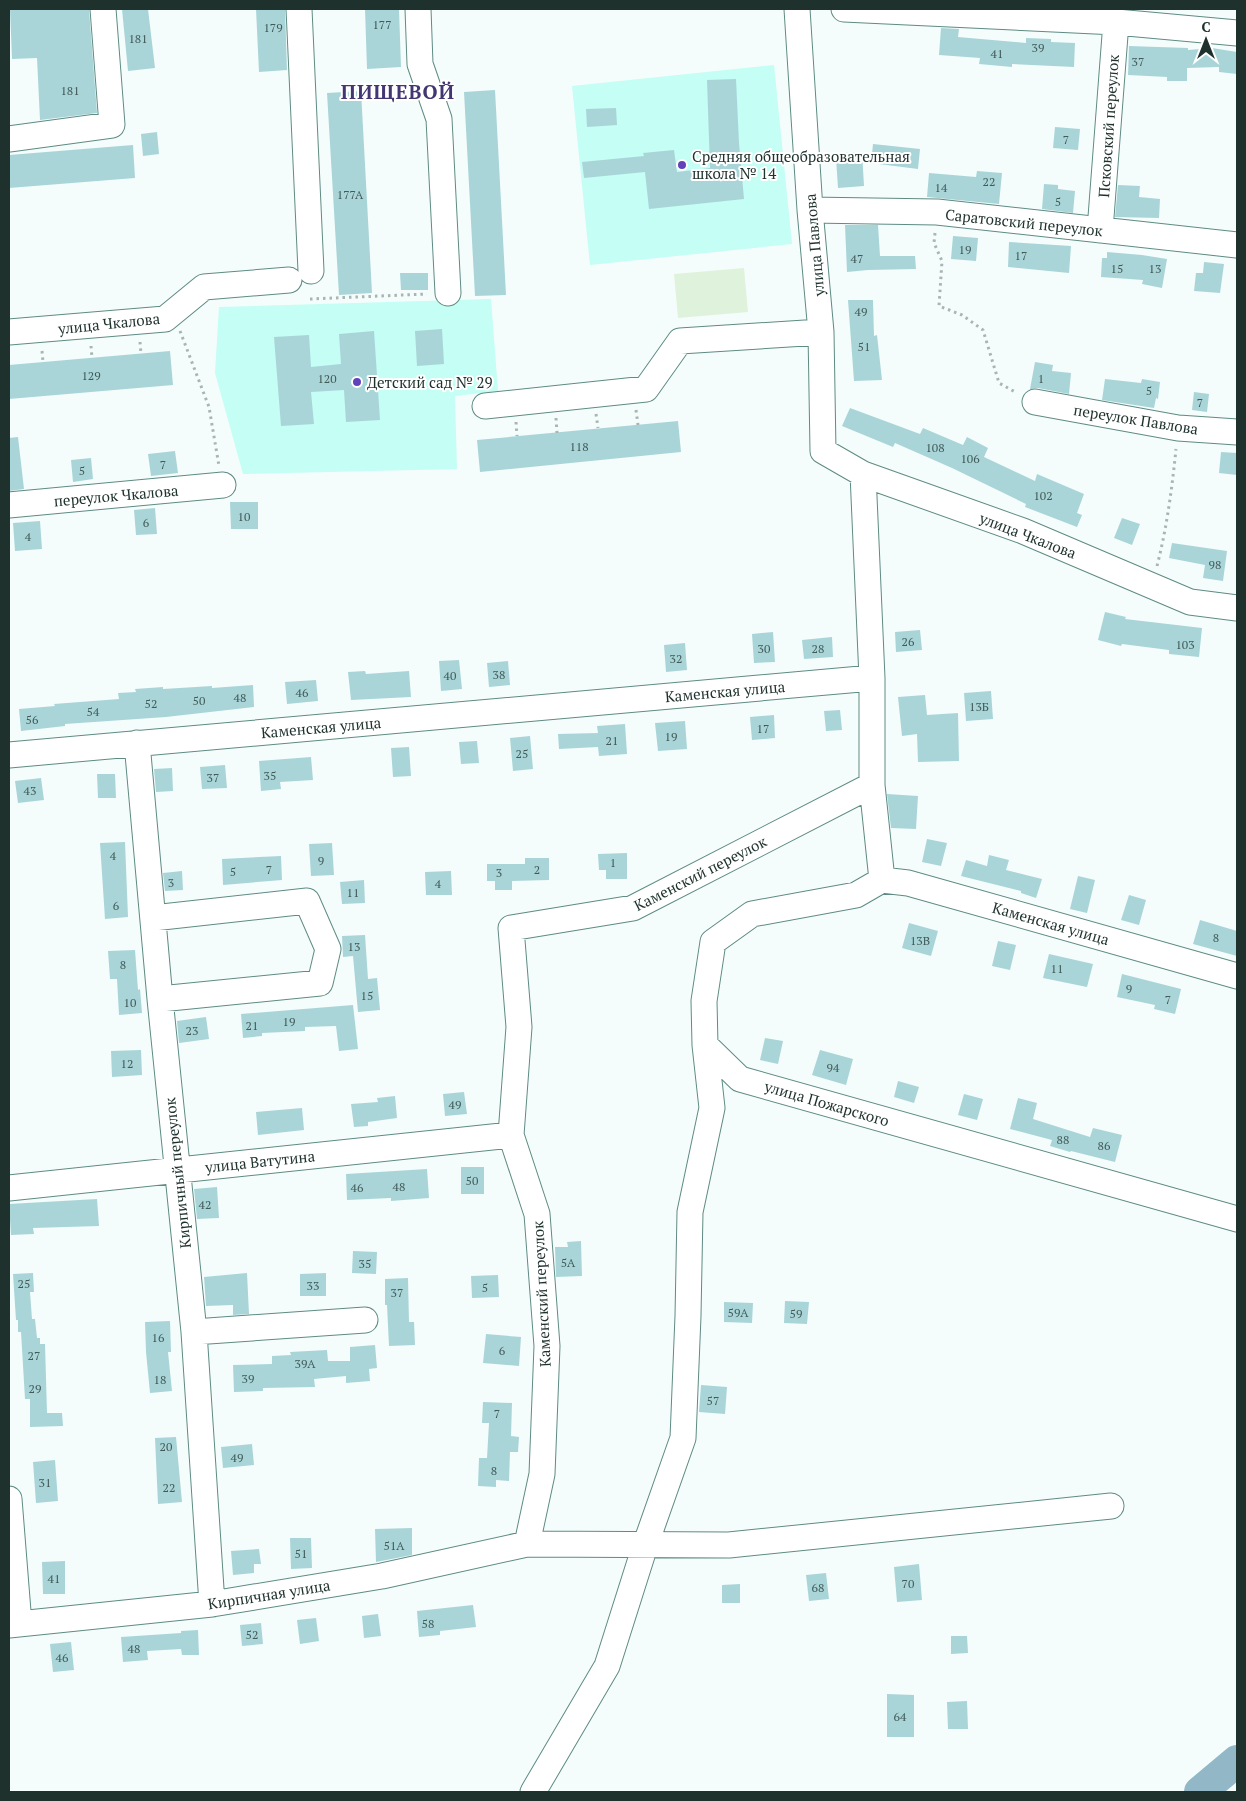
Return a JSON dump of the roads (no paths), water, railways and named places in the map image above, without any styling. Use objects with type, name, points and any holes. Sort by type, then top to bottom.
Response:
[{"type":"street","points":[[9,139],[112,125],[103,9]]},
{"type":"street","points":[[299,9],[312,271]]},
{"type":"street","points":[[418,9],[420,64],[440,120],[448,293]]},
{"type":"street","name":"улица Павлова","points":[[797,9],[810,210],[821,332],[823,451]]},
{"type":"street","points":[[844,9],[1116,22],[1237,33]]},
{"type":"street","name":"Псковский переулок","points":[[1100,230],[1116,22]]},
{"type":"street","name":"Саратовский переулок","points":[[810,210],[936,212],[1237,245]]},
{"type":"street","name":"улица Чкалова","points":[[9,332],[165,319],[204,288],[288,280]]},
{"type":"street","points":[[485,406],[646,390],[680,341],[821,332]]},
{"type":"street","name":"переулок Павлова","points":[[1035,402],[1178,428],[1237,432]]},
{"type":"street","name":"улица Чкалова","points":[[823,451],[863,474],[1023,531],[1190,602],[1237,608]]},
{"type":"street","points":[[533,1792],[606,1666],[683,1438],[690,1212],[712,1108],[705,1045],[704,1001],[713,942],[752,914],[856,895],[882,880],[872,785],[872,678],[863,474]]},
{"type":"street","name":"переулок Чкалова","points":[[9,505],[222,485]]},
{"type":"street","name":"Каменская улица","points":[[9,755],[872,678]]},
{"type":"street","name":"Кирпичный переулок","points":[[137,743],[160,999],[194,1332],[212,1604]]},
{"type":"street","name":"Каменский переулок","points":[[527,1544],[542,1474],[547,1346],[537,1214],[511,1135],[519,1027],[511,928],[633,908],[872,785]]},
{"type":"street","name":"Каменская улица","points":[[882,880],[908,883],[1237,976]]},
{"type":"street","points":[[153,918],[307,901],[328,949],[320,983],[160,999]]},
{"type":"street","name":"улица Пожарского","points":[[705,1045],[740,1079],[1237,1219]]},
{"type":"street","name":"улица Ватутина","points":[[9,1188],[511,1135]]},
{"type":"street","points":[[194,1332],[365,1320]]},
{"type":"street","points":[[9,1499],[14,1624]]},
{"type":"street","name":"Кирпичная улица","points":[[14,1624],[212,1604],[382,1576],[527,1544],[729,1545],[1111,1506]]},
{"type":"waterway","points":[[1200,1792],[1237,1761]]},
{"type":"place","name":"Средняя общеобразовательная школа № 14","points":[[682,165]]},
{"type":"place","name":"Детский сад № 29","points":[[357,382]]},
{"type":"district","name":"ПИЩЕВОЙ","points":[[398,91]]}]
